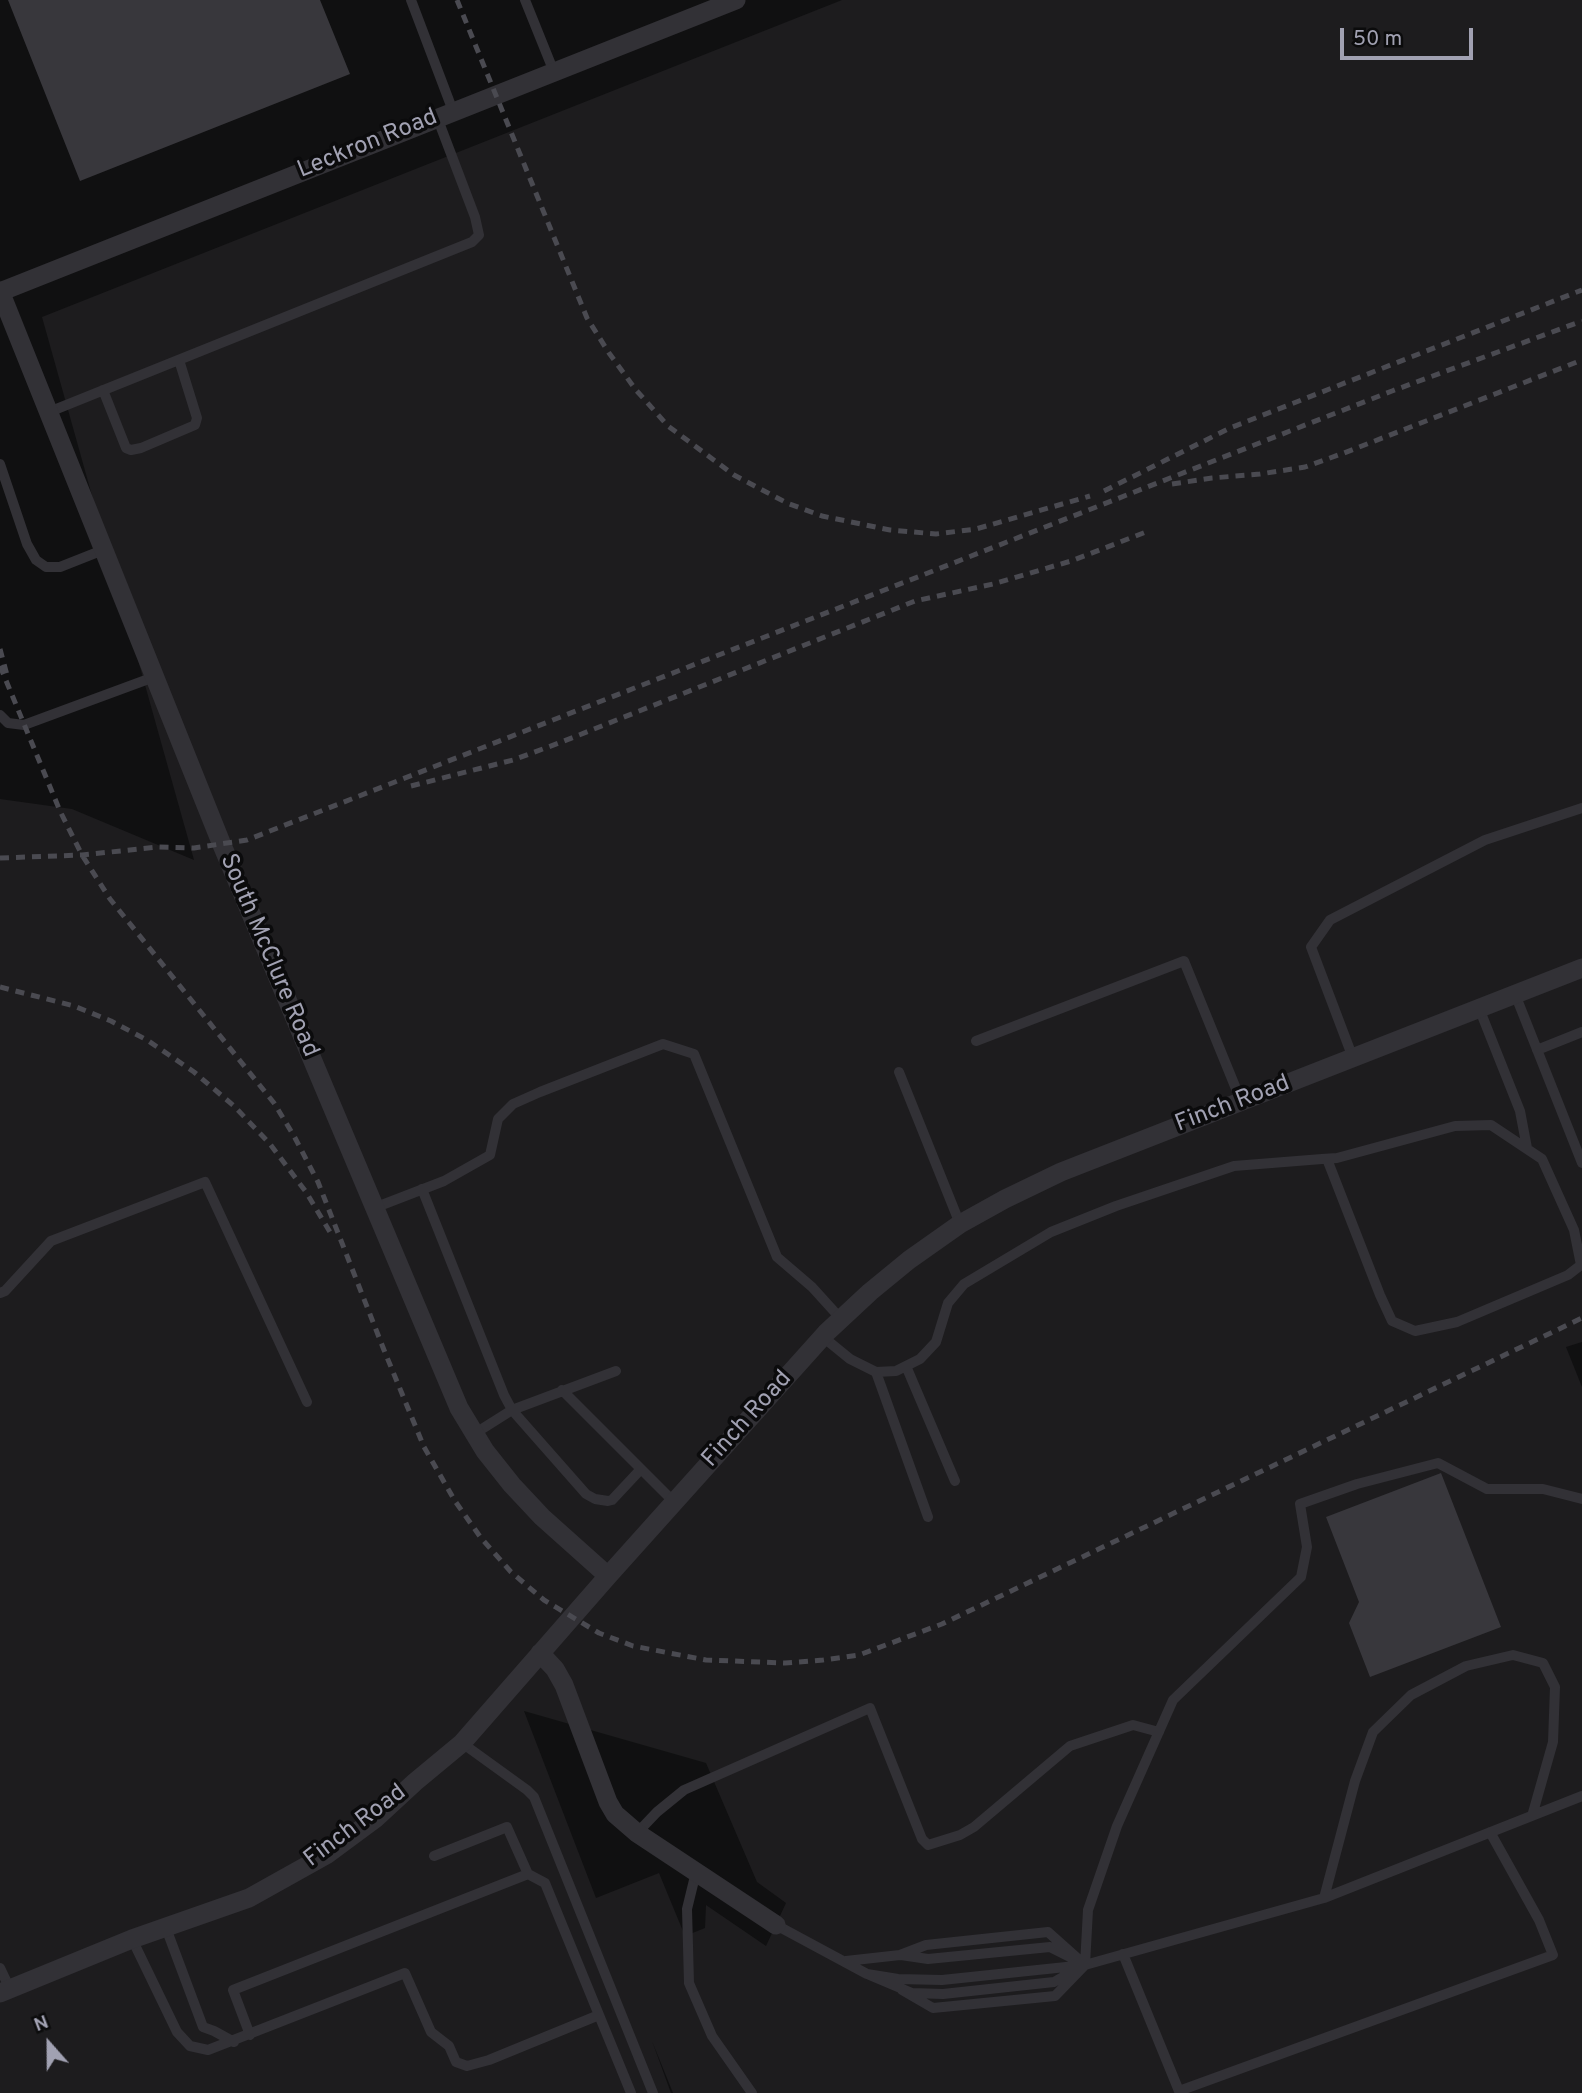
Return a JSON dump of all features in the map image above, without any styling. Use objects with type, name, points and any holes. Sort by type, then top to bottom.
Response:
[{"type":"street","name":"Leckron Road","points":[[1,295],[445,114],[736,0]]},
{"type":"street","name":"South McClure Road","points":[[1,295],[222,845],[446,1382],[485,1451],[519,1493],[608,1576]]},
{"type":"street","name":"Finch Road","points":[[5,1991],[132,1939],[248,1898],[326,1855],[376,1818],[462,1743],[823,1337],[870,1292],[960,1224],[1062,1172],[1582,968]]},
{"type":"street","points":[[540,1653],[564,1685],[610,1806],[618,1817],[776,1925]]},
{"type":"lane","points":[[49,412],[472,242],[479,235],[411,0]]},
{"type":"lane","points":[[525,0],[554,72]]},
{"type":"lane","points":[[103,390],[127,448],[141,448],[195,425],[197,418],[179,360]]},
{"type":"lane","points":[[0,464],[27,544],[37,560],[46,567],[60,567],[103,550]]},
{"type":"lane","points":[[0,715],[8,723],[24,725],[154,677]]},
{"type":"lane","points":[[1353,1058],[1311,947],[1330,920],[1485,841],[1582,808]]},
{"type":"lane","points":[[976,1041],[1184,961],[1241,1101]]},
{"type":"lane","points":[[1515,994],[1582,1163]]},
{"type":"lane","points":[[1479,1009],[1520,1111],[1527,1148]]},
{"type":"lane","points":[[1537,1050],[1582,1032]]},
{"type":"lane","points":[[373,1208],[444,1181],[490,1155],[498,1119],[513,1104],[663,1044],[694,1054],[777,1256],[812,1287],[841,1319]]},
{"type":"lane","points":[[899,1072],[960,1224]]},
{"type":"lane","points":[[823,1337],[850,1359],[876,1371],[896,1371],[920,1359],[936,1342],[948,1303],[964,1284],[1051,1232],[1116,1206],[1234,1166],[1337,1158],[1455,1126],[1491,1125],[1542,1159],[1574,1230],[1581,1265],[1568,1275],[1457,1322],[1415,1331],[1392,1321],[1327,1159]]},
{"type":"lane","points":[[0,1293],[5,1291],[51,1241],[205,1182],[307,1402]]},
{"type":"lane","points":[[422,1189],[512,1410],[586,1494],[595,1499],[612,1500],[641,1469]]},
{"type":"lane","points":[[905,1366],[955,1481]]},
{"type":"lane","points":[[474,1434],[512,1410],[616,1371]]},
{"type":"lane","points":[[876,1371],[928,1517]]},
{"type":"lane","points":[[562,1390],[674,1502]]},
{"type":"lane","points":[[1085,1965],[1088,1910],[1117,1826],[1158,1732],[1173,1700],[1301,1577],[1307,1548],[1300,1504],[1357,1484],[1438,1463],[1487,1489],[1544,1489],[1582,1499]]},
{"type":"lane","points":[[1324,1898],[1355,1781],[1373,1731],[1411,1695],[1466,1666],[1513,1655],[1543,1663],[1555,1687],[1553,1742],[1532,1816]]},
{"type":"lane","points":[[638,1833],[657,1812],[684,1790],[870,1708],[922,1839],[928,1845],[960,1835],[974,1827],[1070,1746],[1133,1725],[1158,1732]]},
{"type":"lane","points":[[462,1743],[534,1797],[653,2093]]},
{"type":"lane","points":[[867,1974],[898,1979],[942,1980],[1085,1965],[1324,1898],[1582,1796]]},
{"type":"lane","points":[[434,1856],[507,1827],[528,1874],[545,1883],[631,2093]]},
{"type":"lane","points":[[1123,1954],[1179,2091],[1553,1955],[1539,1920],[1490,1832]]},
{"type":"lane","points":[[696,1872],[687,1909],[690,1983],[712,2036],[752,2093]]},
{"type":"lane","points":[[250,2035],[233,1990],[528,1874]]},
{"type":"lane","points":[[776,1925],[867,1974],[902,1990],[921,1994],[1054,1982],[1085,1965]]},
{"type":"lane","points":[[166,1928],[203,2027],[233,2042]]},
{"type":"lane","points":[[846,1961],[900,1955],[926,1945],[1048,1932],[1085,1965]]},
{"type":"lane","points":[[132,1939],[177,2032],[190,2046],[208,2050],[405,1973],[431,2032],[449,2046],[456,2062],[467,2066],[489,2060],[599,2015]]},
{"type":"lane","points":[[0,1968],[5,1991]]},
{"type":"shaded area","points":[[842,0],[1582,0],[1582,1342],[1566,1347],[1582,1387],[1582,2093],[673,2093],[652,2041],[671,2093],[0,2093],[0,799],[72,809],[194,860],[42,317]],"holes":[[[524,1711],[706,1763],[757,1882],[786,1903],[766,1946],[706,1905],[705,1928],[685,1936],[659,1873],[596,1898]]]},
{"type":"building","points":[[8,0],[320,0],[350,74],[80,181]]},
{"type":"building","points":[[1441,1473],[1501,1627],[1370,1677],[1349,1623],[1359,1602],[1326,1517]]},
{"type":"railway","points":[[457,0],[587,318],[636,390],[668,426],[734,475],[787,503],[822,516],[890,530],[936,534],[976,529],[1090,496]]},
{"type":"railway","points":[[1104,491],[1230,428],[1582,290]]},
{"type":"railway","points":[[0,858],[82,855],[158,847],[194,848],[247,840],[1392,391],[1582,321]]},
{"type":"railway","points":[[1172,484],[1305,467],[1582,360]]},
{"type":"railway","points":[[411,786],[513,760],[915,601],[993,584],[1071,561],[1146,532]]},
{"type":"railway","points":[[0,649],[7,675]]},
{"type":"railway","points":[[0,666],[60,811],[82,855],[110,899],[274,1103],[294,1136],[318,1182],[424,1447],[455,1501],[481,1538],[511,1572],[544,1600],[599,1633],[633,1646],[706,1660],[785,1663],[859,1655],[942,1624],[1582,1318]]},
{"type":"railway","points":[[0,987],[74,1006],[111,1021],[147,1040],[194,1072],[234,1106],[270,1144],[306,1192],[330,1232]]}]
